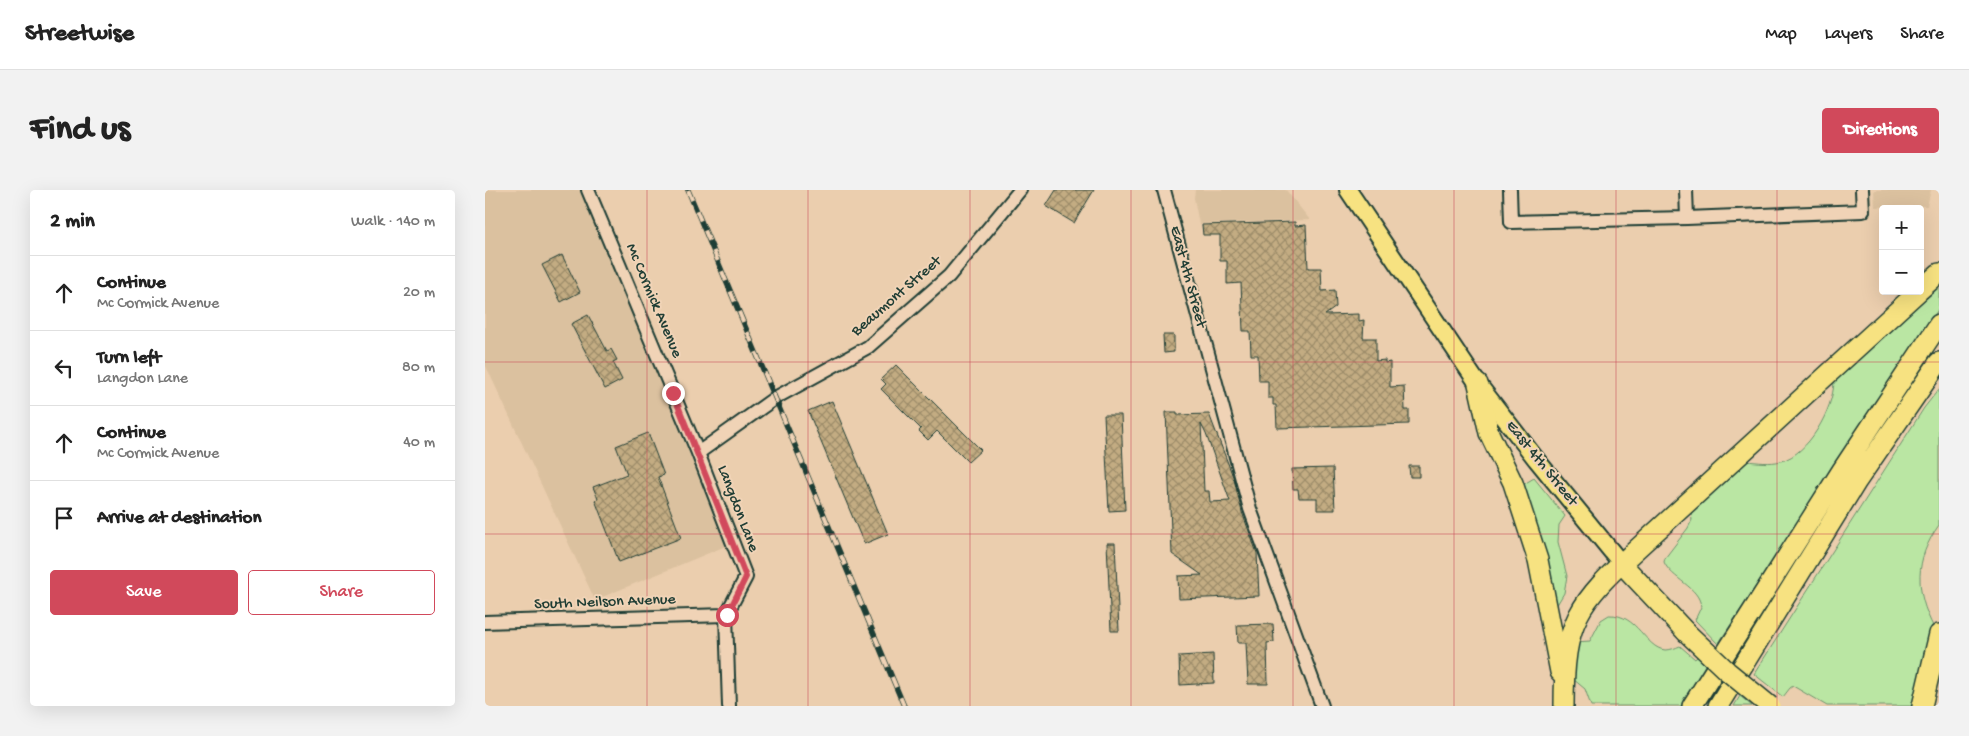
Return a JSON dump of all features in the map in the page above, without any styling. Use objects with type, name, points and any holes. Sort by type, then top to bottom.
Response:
[{"type":"highway","points":[[1924,287],[1939,272]]},
{"type":"highway","points":[[1564,697],[1565,658],[1569,637],[1578,612],[1594,590],[1621,563],[1916,295]]},
{"type":"highway","points":[[1692,706],[1842,470],[1939,324]]},
{"type":"highway","points":[[1718,706],[1857,481],[1939,362]]},
{"type":"highway","points":[[1478,384],[1489,433],[1513,483],[1538,560],[1564,697]]},
{"type":"highway","name":"East 4th Street","points":[[1621,563],[1686,632],[1727,671],[1769,706]]},
{"type":"highway","points":[[1922,706],[1939,634]]},
{"type":"main road","name":"East 4th Street","points":[[1347,191],[1478,384],[1536,460],[1621,563]]},
{"type":"street","name":"Mc Cormick Avenue","points":[[588,190],[698,453]]},
{"type":"street","name":"Beaumont Street","points":[[698,453],[775,398],[868,347],[949,276],[1020,190]]},
{"type":"street","name":"East 4th Street","points":[[1164,190],[1250,510],[1322,706]]},
{"type":"street","points":[[1509,190],[1511,222],[1863,211],[1862,190]]},
{"type":"street","points":[[1686,190],[1687,218]]},
{"type":"street","name":"Langdon Lane","points":[[698,453],[746,577],[727,615]]},
{"type":"street","points":[[727,615],[729,706]]},
{"type":"street","name":"South Neilson Avenue","points":[[485,622],[727,615]]},
{"type":"shaded area","points":[[485,190],[588,190],[733,543],[595,600],[485,364]]},
{"type":"shaded area","points":[[1195,190],[1286,190],[1310,220],[1199,224],[1194,198]]},
{"type":"shaded area","points":[[1874,190],[1931,190],[1927,206],[1879,205],[1879,207],[1875,207]]},
{"type":"green space","points":[[1939,287],[1939,308],[1718,644],[1695,620],[1701,607],[1696,594],[1664,562],[1688,528],[1692,520],[1691,512],[1746,461],[1777,462],[1791,457],[1801,450],[1818,429],[1824,417],[1833,393],[1834,382]]},
{"type":"green space","points":[[1939,389],[1939,525],[1925,551],[1921,563],[1920,576],[1923,601],[1934,628],[1916,704],[1910,706],[1827,706],[1793,686],[1783,697],[1754,674],[1924,408]]},
{"type":"green space","points":[[1534,478],[1565,516],[1559,525],[1558,542],[1567,576],[1564,593],[1555,608],[1519,487]]},
{"type":"green space","points":[[1609,615],[1619,616],[1627,620],[1658,648],[1667,650],[1680,646],[1695,659],[1697,657],[1705,665],[1681,706],[1591,706],[1585,689],[1573,679],[1575,642],[1590,641],[1601,620]]},
{"type":"green space","points":[[1740,696],[1752,706],[1734,706]]},
{"type":"building","points":[[1056,190],[1094,190],[1074,223],[1046,206]]},
{"type":"building","points":[[1295,222],[1295,226],[1306,225],[1308,268],[1321,268],[1322,291],[1335,290],[1336,307],[1325,315],[1359,314],[1359,321],[1364,320],[1363,338],[1376,338],[1376,361],[1385,360],[1385,363],[1390,362],[1390,387],[1404,386],[1405,410],[1409,410],[1409,424],[1277,428],[1276,405],[1273,405],[1273,398],[1268,398],[1268,381],[1259,381],[1258,355],[1251,355],[1250,331],[1243,331],[1241,283],[1227,284],[1227,261],[1220,261],[1220,235],[1203,235],[1202,225]]},
{"type":"building","points":[[562,255],[580,292],[561,302],[542,265]]},
{"type":"building","points":[[588,315],[607,351],[611,349],[617,360],[613,362],[622,380],[605,389],[571,324]]},
{"type":"building","points":[[1163,335],[1174,335],[1174,352],[1164,353]]},
{"type":"building","points":[[896,365],[981,450],[968,462],[937,431],[928,440],[919,431],[921,429],[881,389],[886,384],[881,379]]},
{"type":"building","points":[[832,401],[888,534],[864,544],[808,411]]},
{"type":"building","points":[[1166,412],[1177,412],[1177,415],[1209,414],[1234,479],[1242,512],[1257,553],[1259,596],[1179,599],[1178,576],[1202,575],[1172,554]],"holes":[[[1201,424],[1230,501],[1210,502],[1209,491],[1204,491]]]},
{"type":"building","points":[[1104,415],[1121,415],[1125,510],[1109,511]]},
{"type":"building","points":[[648,433],[664,475],[658,477],[681,538],[619,562],[595,500],[598,499],[593,487],[627,474],[616,446]]},
{"type":"building","points":[[1409,466],[1419,466],[1419,477],[1410,477]]},
{"type":"building","points":[[1333,468],[1335,510],[1317,510],[1317,498],[1299,498],[1298,489],[1293,489],[1292,469]]},
{"type":"building","points":[[1107,543],[1115,543],[1119,631],[1111,631]]},
{"type":"building","points":[[1273,624],[1274,642],[1267,643],[1268,684],[1248,684],[1246,643],[1238,643],[1237,625]]},
{"type":"building","points":[[1213,654],[1214,683],[1180,685],[1179,656]]},
{"type":"railway","points":[[688,190],[904,706]]},
{"type":"route","points":[[673,393],[746,577],[727,615]]}]
